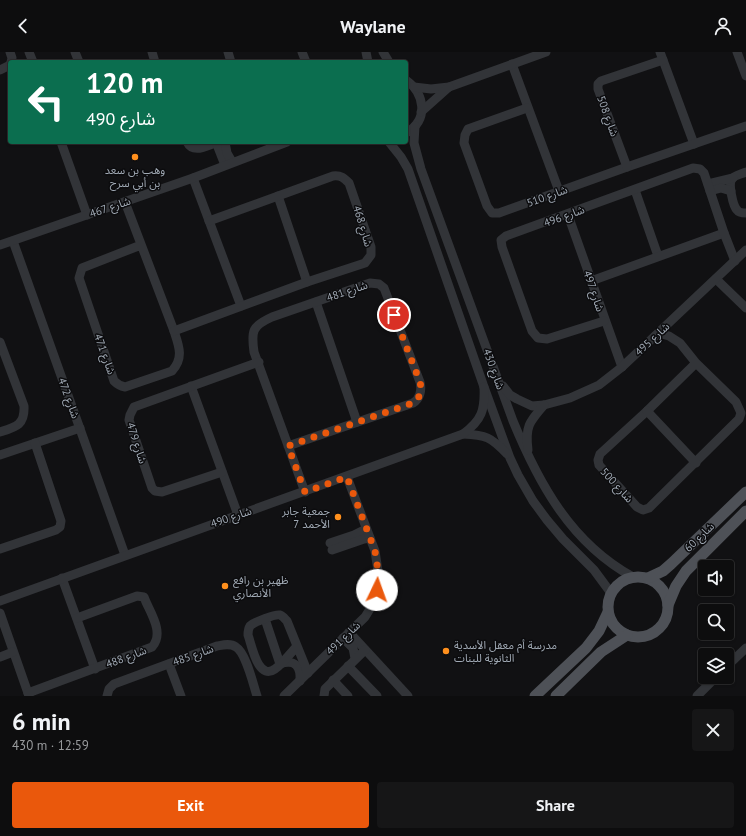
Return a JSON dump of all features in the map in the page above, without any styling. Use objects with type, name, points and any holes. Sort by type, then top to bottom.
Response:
[{"type":"main road","name":"شارع 60","points":[[648,578],[663,571],[671,564],[746,492]]},
{"type":"main road","name":"شارع 60","points":[[668,605],[676,586],[686,571],[746,511]]},
{"type":"main road","points":[[633,577],[648,578],[657,584],[664,591],[668,605],[663,624],[657,630],[650,634],[634,637],[627,635],[614,626],[608,612],[608,602],[611,593],[620,582],[633,577]]},
{"type":"main road","points":[[535,696],[586,648],[599,631],[608,612]]},
{"type":"main road","points":[[556,696],[601,652],[627,635]]},
{"type":"street","points":[[414,87],[430,89],[449,87],[546,52]]},
{"type":"street","points":[[738,52],[746,76]]},
{"type":"street","points":[[662,56],[694,144]]},
{"type":"street","name":"شارع 508","points":[[627,167],[598,89],[598,84],[601,81],[662,56]]},
{"type":"street","points":[[512,64],[527,108],[559,191]]},
{"type":"street","points":[[408,82],[414,87],[422,103],[421,112],[415,126],[408,131]]},
{"type":"street","points":[[421,112],[449,87]]},
{"type":"street","name":"شارع 510","points":[[527,108],[468,130],[465,135],[464,143],[487,206],[492,213],[499,213],[746,126]]},
{"type":"street","name":"شارع 430","points":[[415,126],[414,143],[421,169],[513,420],[539,479],[575,531],[586,543],[609,563],[633,577]]},
{"type":"street","points":[[62,144],[87,215]]},
{"type":"street","points":[[189,144],[192,148],[197,149],[211,144]]},
{"type":"street","points":[[218,144],[229,164]]},
{"type":"street","points":[[225,144],[229,164]]},
{"type":"street","name":"شارع 467","points":[[0,245],[193,178],[229,164],[262,146],[274,144]]},
{"type":"street","name":"شارع 430","points":[[391,144],[408,169],[484,387],[510,458],[518,475],[533,501],[563,539],[594,570],[611,593]]},
{"type":"street","name":"شارع 496","points":[[604,321],[547,339],[538,338],[532,331],[502,247],[501,240],[506,236],[568,215],[693,168],[700,169],[704,173],[724,233],[735,260]]},
{"type":"street","points":[[709,187],[746,172]]},
{"type":"street","name":"شارع 468","points":[[174,331],[307,282],[365,263],[371,255],[370,247],[349,183],[339,176],[334,176],[209,221]]},
{"type":"street","points":[[193,178],[241,306]]},
{"type":"street","points":[[733,178],[730,184],[736,209],[746,214]]},
{"type":"street","points":[[709,187],[731,191]]},
{"type":"street","points":[[635,190],[658,256]]},
{"type":"street","points":[[278,196],[307,282]]},
{"type":"street","name":"شارع 471","points":[[125,202],[174,331],[179,347],[180,358],[177,366],[172,371],[125,387],[118,385],[114,381],[79,278],[82,268],[141,245]]},
{"type":"street","name":"شارع 497","points":[[568,215],[604,321],[622,367]]},
{"type":"street","points":[[591,282],[658,256],[724,233]]},
{"type":"street","name":"شارع 472","points":[[13,241],[124,555]]},
{"type":"street","name":"شارع 495","points":[[499,382],[510,395],[532,406],[544,405],[570,398],[599,385],[622,367],[746,250]]},
{"type":"street","points":[[716,279],[746,308]]},
{"type":"street","name":"شارع 481","points":[[288,446],[413,403],[419,396],[421,388],[420,382],[384,288],[380,284],[370,283],[272,317],[262,322],[254,330],[252,338],[254,352],[258,362],[288,446],[305,492]]},
{"type":"street","points":[[316,302],[357,422]]},
{"type":"street","name":"شارع 500","points":[[655,336],[662,334],[675,339],[696,363],[736,402],[741,413],[739,420],[696,463],[648,508],[643,510],[637,507],[599,465],[598,460],[600,454],[648,411],[696,363]]},
{"type":"street","points":[[0,342],[24,406],[25,413],[17,426],[0,432]]},
{"type":"street","name":"شارع 479","points":[[222,472],[162,492],[155,491],[152,488],[129,420],[130,415],[134,407],[258,362]]},
{"type":"street","points":[[191,386],[238,515]]},
{"type":"street","name":"شارع 490","points":[[463,434],[478,421],[483,412],[484,387]]},
{"type":"street","points":[[529,458],[526,432],[532,420],[544,405]]},
{"type":"street","points":[[648,411],[696,463]]},
{"type":"street","points":[[0,455],[80,428]]},
{"type":"street","name":"شارع 490","points":[[0,601],[463,434],[478,434],[494,440],[510,458]]},
{"type":"street","points":[[0,549],[56,530],[60,527],[61,521],[35,443]]},
{"type":"street","name":"شارع 491","points":[[284,696],[365,617],[373,604],[377,590],[378,571],[375,551],[347,477]]},
{"type":"street","points":[[366,529],[331,547],[370,538]]},
{"type":"street","points":[[62,578],[95,669]]},
{"type":"street","name":"شارع 488","points":[[28,694],[152,647],[156,643],[158,632],[144,597],[141,596],[136,596],[77,618]]},
{"type":"street","points":[[0,613],[28,694]]},
{"type":"street","points":[[297,646],[274,670],[269,672],[263,670],[259,666],[248,631],[252,624],[274,616],[280,615],[284,617],[287,621],[308,673]]},
{"type":"street","points":[[265,620],[280,664]]},
{"type":"street","points":[[346,635],[365,650],[408,696]]},
{"type":"street","points":[[346,635],[353,648],[355,658]]},
{"type":"street","name":"شارع 485","points":[[107,696],[109,689],[114,684],[217,646],[227,645],[234,646],[242,654],[257,696]]},
{"type":"street","points":[[734,659],[746,648]]},
{"type":"street","points":[[324,696],[325,689],[333,680],[365,650]]},
{"type":"street","points":[[0,657],[14,652]]},
{"type":"street","points":[[280,664],[287,662],[293,663],[298,667],[301,673],[300,681]]},
{"type":"street","points":[[169,664],[181,696]]},
{"type":"street","points":[[348,666],[377,696]]},
{"type":"street","points":[[333,680],[348,696]]},
{"type":"street","points":[[696,696],[709,684]]},
{"type":"place","name":"وهب بن سعد بن أبي سرح","points":[[135,157]]},
{"type":"place","name":"جمعية جابر الأحمد 7","points":[[338,517]]},
{"type":"place","name":"ظهير بن رافع الأنصاري","points":[[225,586]]},
{"type":"place","name":"مدرسة أم معقل الأسدية الثانوية للبنات","points":[[446,651]]},
{"type":"route","points":[[377,590],[378,571],[375,551],[347,477],[305,492],[288,446],[416,401],[421,388],[420,382],[394,315]]}]
